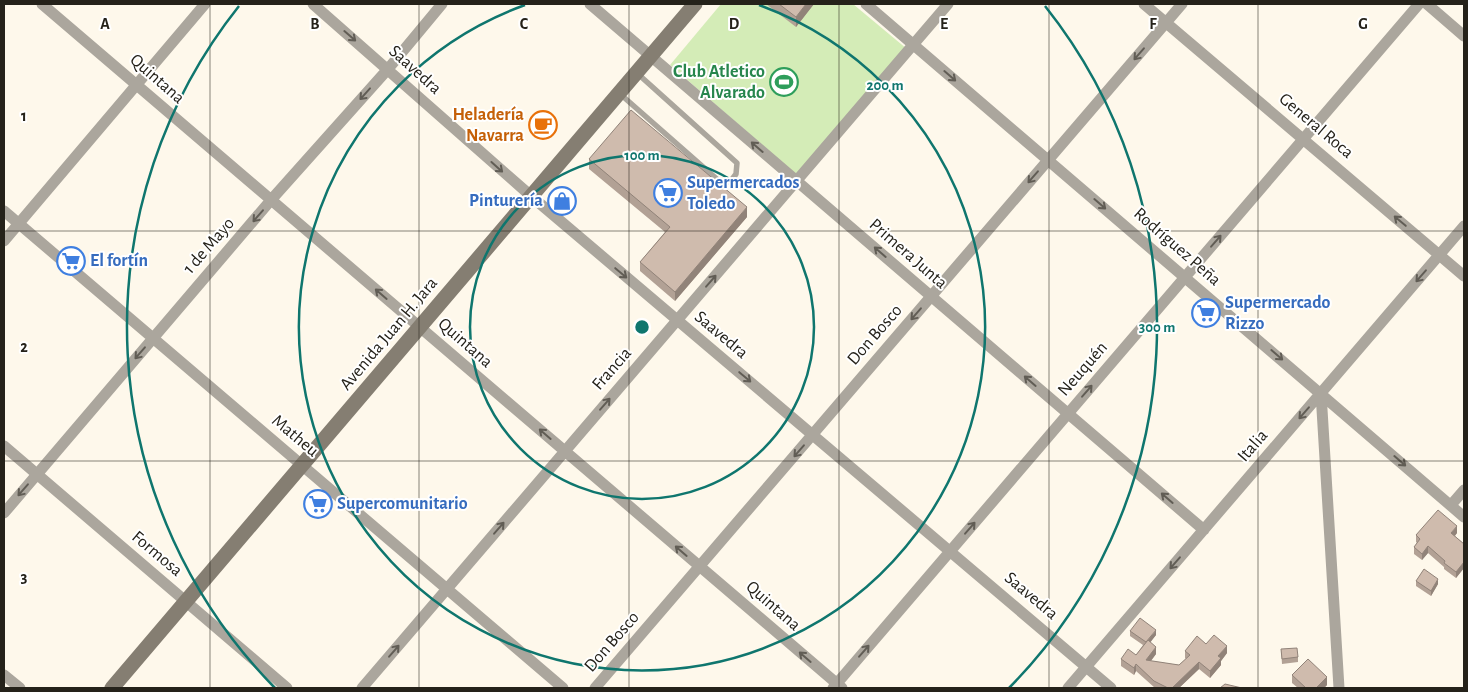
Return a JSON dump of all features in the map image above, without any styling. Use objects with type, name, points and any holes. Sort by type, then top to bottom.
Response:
[{"type":"main road","name":"Avenida Juan H. Jara","points":[[112,688],[695,4]]},
{"type":"street","name":"Quintana","points":[[42,4],[700,566],[837,687]]},
{"type":"street","points":[[4,240],[205,4]]},
{"type":"street","name":"Saavedra","points":[[313,4],[531,196],[1111,688]]},
{"type":"street","name":"1 de Mayo","points":[[4,513],[442,4]]},
{"type":"street","name":"Primera Junta","points":[[590,4],[1204,530]]},
{"type":"street","name":"Rodríguez Peña","points":[[866,4],[1464,517]]},
{"type":"street","name":"Francia","points":[[362,688],[948,4]]},
{"type":"street","name":"General Roca","points":[[1144,4],[1464,276]]},
{"type":"street","name":"Don Bosco","points":[[595,688],[1182,4]]},
{"type":"street","name":"Neuquén","points":[[837,687],[950,551],[1419,4]]},
{"type":"street","points":[[1427,4],[1464,36]]},
{"type":"street","name":"Matheu","points":[[4,211],[563,688]]},
{"type":"street","name":"Italia","points":[[1068,688],[1464,226]]},
{"type":"street","points":[[1321,393],[1339,688]]},
{"type":"street","name":"Formosa","points":[[4,446],[287,688]]},
{"type":"street","points":[[1451,505],[1464,490]]},
{"type":"street","points":[[4,675],[20,688]]},
{"type":"lane","points":[[619,93],[718,180],[730,182],[736,174],[737,163],[636,72]]},
{"type":"green space","name":"Club Atletico Alvarado","points":[[721,4],[853,4],[907,49],[798,176],[670,65]]},
{"type":"building","points":[[779,4],[806,4],[796,17]]},
{"type":"building","name":"Supermercados Toledo","points":[[631,110],[747,207],[675,292],[640,262],[670,227],[589,159]]},
{"type":"building","points":[[1438,510],[1457,526],[1451,533],[1464,544],[1464,562],[1456,572],[1444,563],[1445,561],[1428,546],[1422,554],[1414,547],[1420,539],[1416,535]]},
{"type":"building","points":[[1424,569],[1438,579],[1431,591],[1416,581]]},
{"type":"building","points":[[1140,618],[1156,630],[1146,642],[1130,631]]},
{"type":"building","points":[[1214,635],[1227,646],[1218,656],[1221,658],[1210,671],[1199,662],[1172,688],[1154,681],[1136,664],[1134,668],[1121,659],[1128,649],[1136,655],[1148,640],[1156,647],[1146,660],[1179,665],[1190,655],[1185,651],[1197,636],[1206,644]]},
{"type":"building","points":[[1297,648],[1298,657],[1282,659],[1281,649]]},
{"type":"building","points":[[1308,659],[1327,677],[1316,688],[1306,688],[1292,675]]},
{"type":"building","points":[[1225,684],[1242,688],[1220,688]]},
{"type":"place","name":"Club Atletico Alvarado","points":[[784,82]]},
{"type":"place","name":"Heladería Navarra","points":[[543,125]]},
{"type":"place","name":"Supermercados Toledo","points":[[668,193]]},
{"type":"place","name":"Pinturería","points":[[562,201]]},
{"type":"place","name":"El fortín","points":[[71,261]]},
{"type":"place","name":"Supermercado Rizzo","points":[[1206,313]]},
{"type":"place","name":"Supercomunitario","points":[[318,504]]}]
